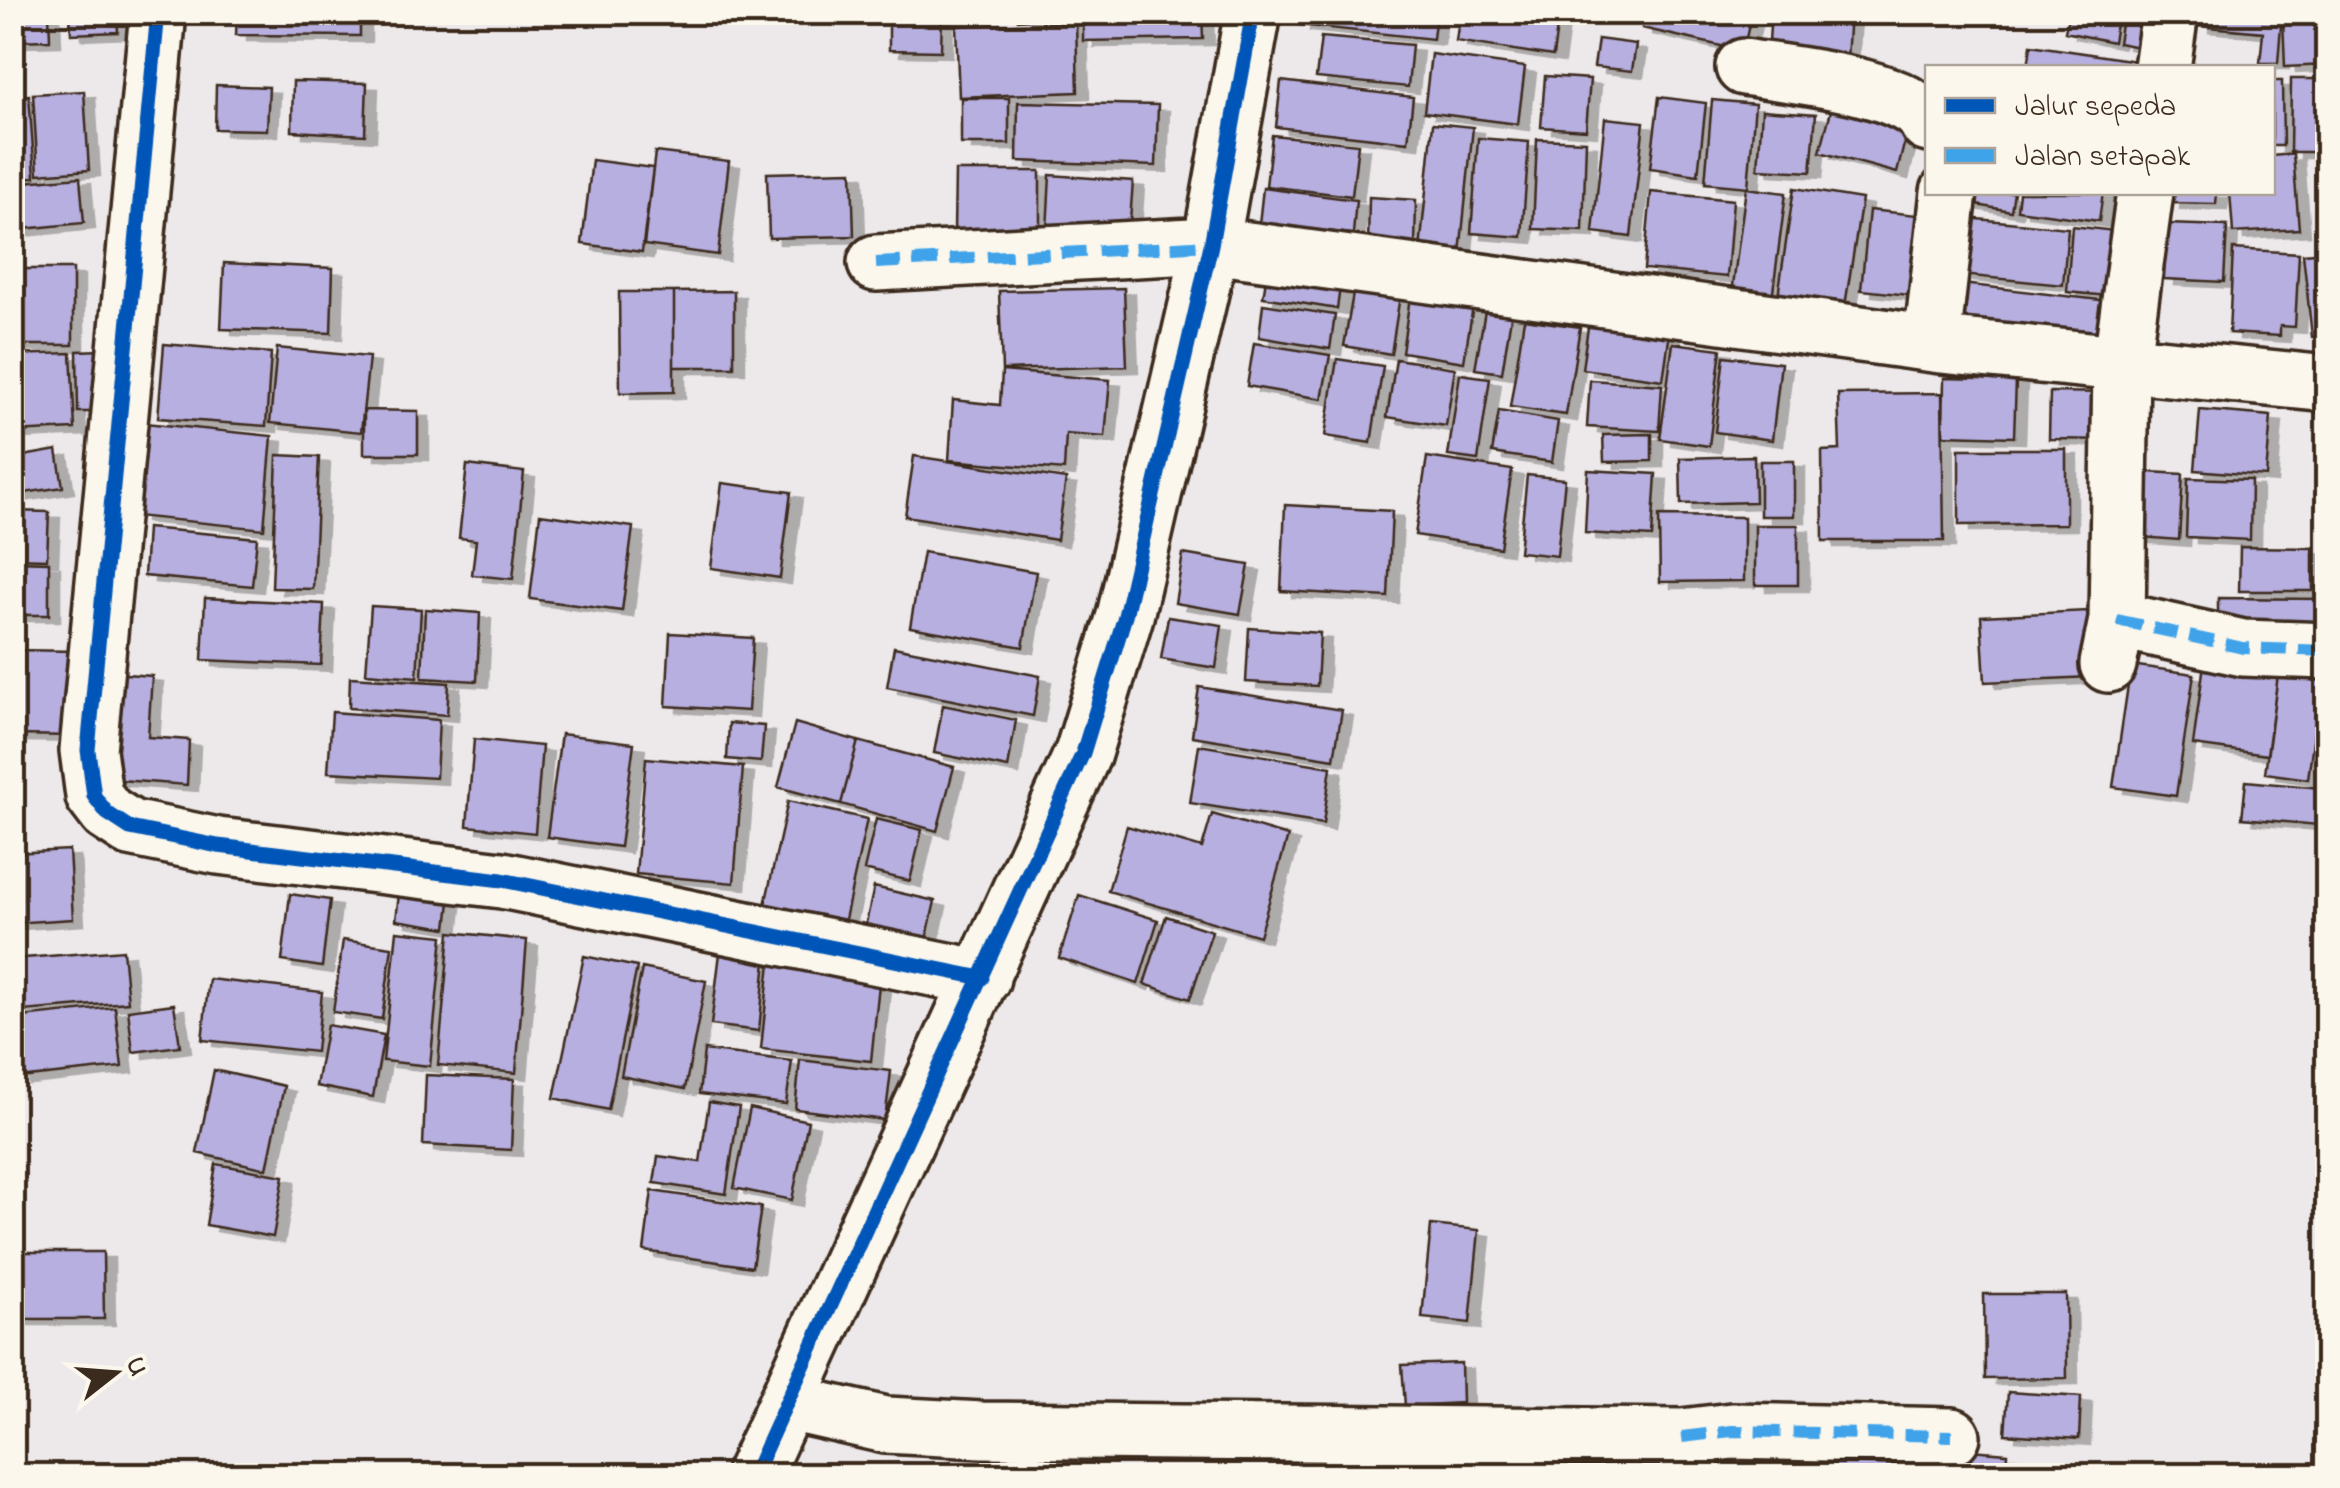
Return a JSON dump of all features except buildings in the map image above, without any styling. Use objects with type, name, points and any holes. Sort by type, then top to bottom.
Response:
[{"type":"street","points":[[158,12],[88,750],[94,796],[107,813],[130,828],[218,846],[502,880],[982,978]]},
{"type":"street","points":[[752,1476],[789,1403],[1083,753],[1125,616],[1211,245],[1253,12]]},
{"type":"street","points":[[2162,65],[2170,12]]},
{"type":"street","points":[[1744,67],[1888,94],[1925,119]]},
{"type":"street","points":[[1932,343],[1949,195]]},
{"type":"street","points":[[2145,195],[2121,366],[2112,642],[2328,651]]},
{"type":"street","points":[[876,263],[1211,245],[1932,343],[2121,366],[2328,384]]},
{"type":"street","points":[[789,1403],[886,1425],[1688,1456],[1732,1430],[1952,1436]]},
{"type":"marked path","points":[[876,263],[1211,245]]},
{"type":"marked path","points":[[2117,620],[2243,648],[2328,651]]},
{"type":"marked path","points":[[1682,1437],[1732,1431],[1952,1436]]},
{"type":"cycle path","points":[[158,12],[88,750],[94,796],[107,813],[130,828],[218,846],[502,880],[982,978]]},
{"type":"cycle path","points":[[753,1476],[1083,753],[1125,616],[1211,245],[1253,12]]}]
